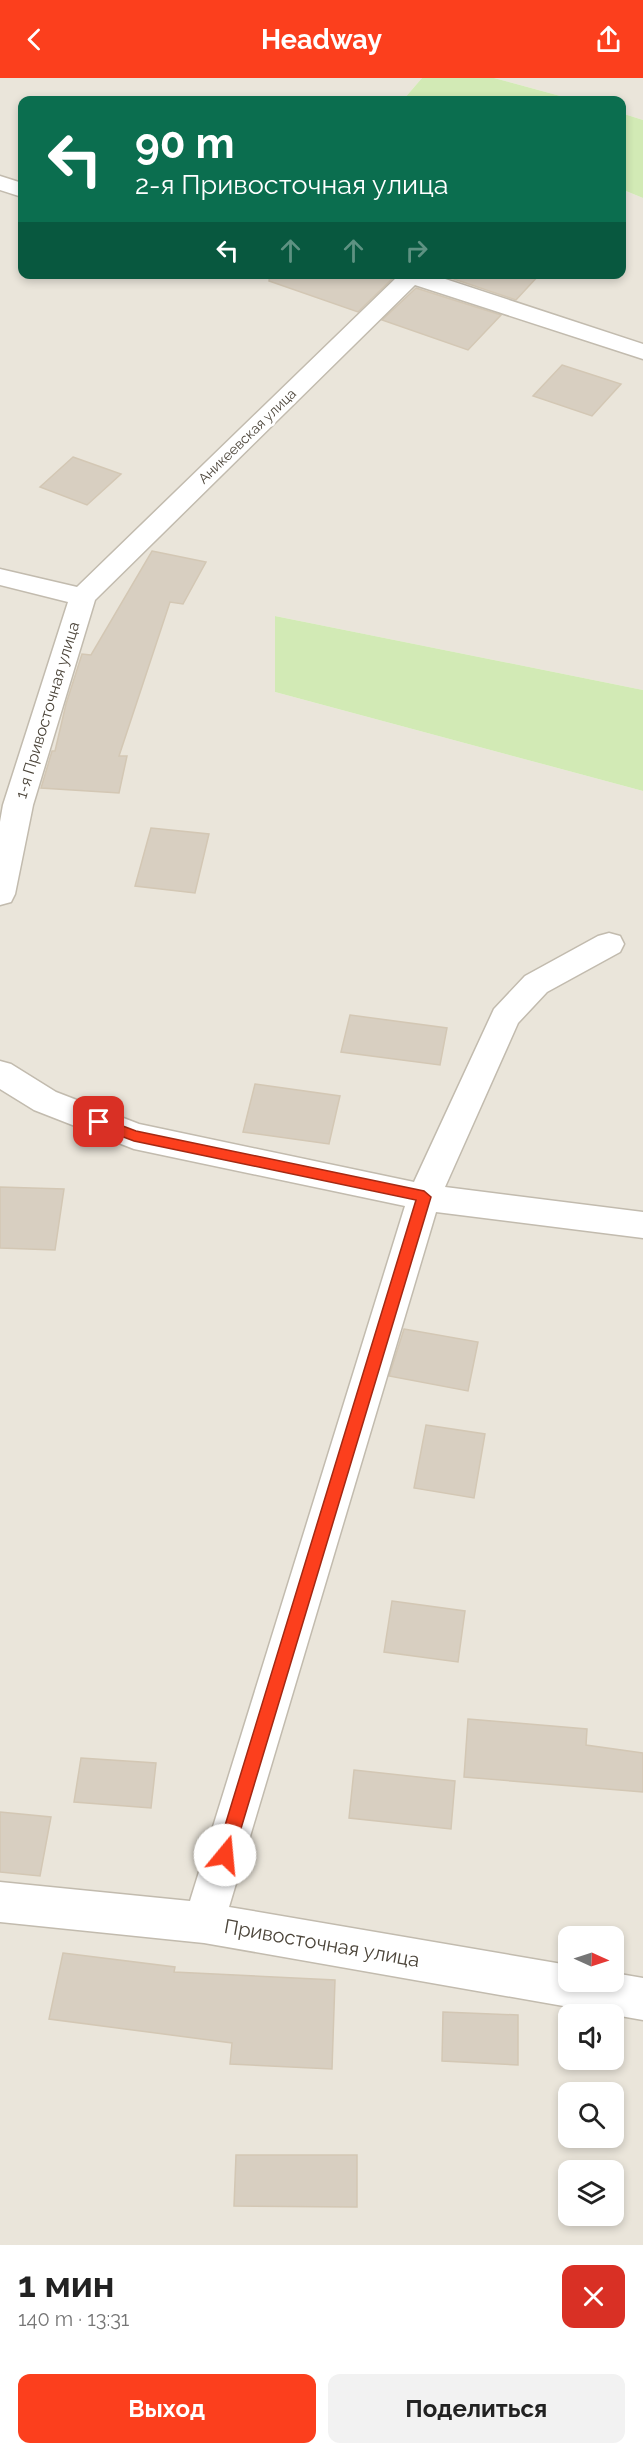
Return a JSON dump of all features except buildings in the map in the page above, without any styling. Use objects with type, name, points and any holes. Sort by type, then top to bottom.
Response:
[{"type":"street","points":[[0,183],[18,189]]},
{"type":"street","name":"Аникеевская улица","points":[[83,597],[404,279]]},
{"type":"street","name":"Аникеевская улица","points":[[420,279],[643,352]]},
{"type":"street","points":[[0,577],[83,597]]},
{"type":"street","name":"1-я Привосточная улица","points":[[0,894],[18,805],[83,597]]},
{"type":"street","points":[[204,1923],[424,1197],[505,1017],[536,984],[609,944]]},
{"type":"street","points":[[0,1073],[45,1101],[134,1136],[424,1197],[643,1225]]},
{"type":"street","name":"Привосточная улица","points":[[0,1902],[204,1923],[643,1999]]},
{"type":"shaded area","points":[[0,78],[422,78],[406,96],[18,96],[18,279],[626,279],[626,191],[643,198],[643,690],[275,616],[275,692],[643,791],[643,2245],[0,2245]]},
{"type":"shaded area","points":[[494,78],[643,78],[643,120],[626,115],[626,96],[560,96]]},
{"type":"green space","points":[[422,78],[494,78],[560,96],[406,96]]},
{"type":"green space","points":[[626,115],[643,120],[643,198],[626,191]]},
{"type":"green space","points":[[275,616],[643,690],[643,791],[275,692]]},
{"type":"route","points":[[99,1122],[134,1136],[424,1197],[225,1855]]}]
